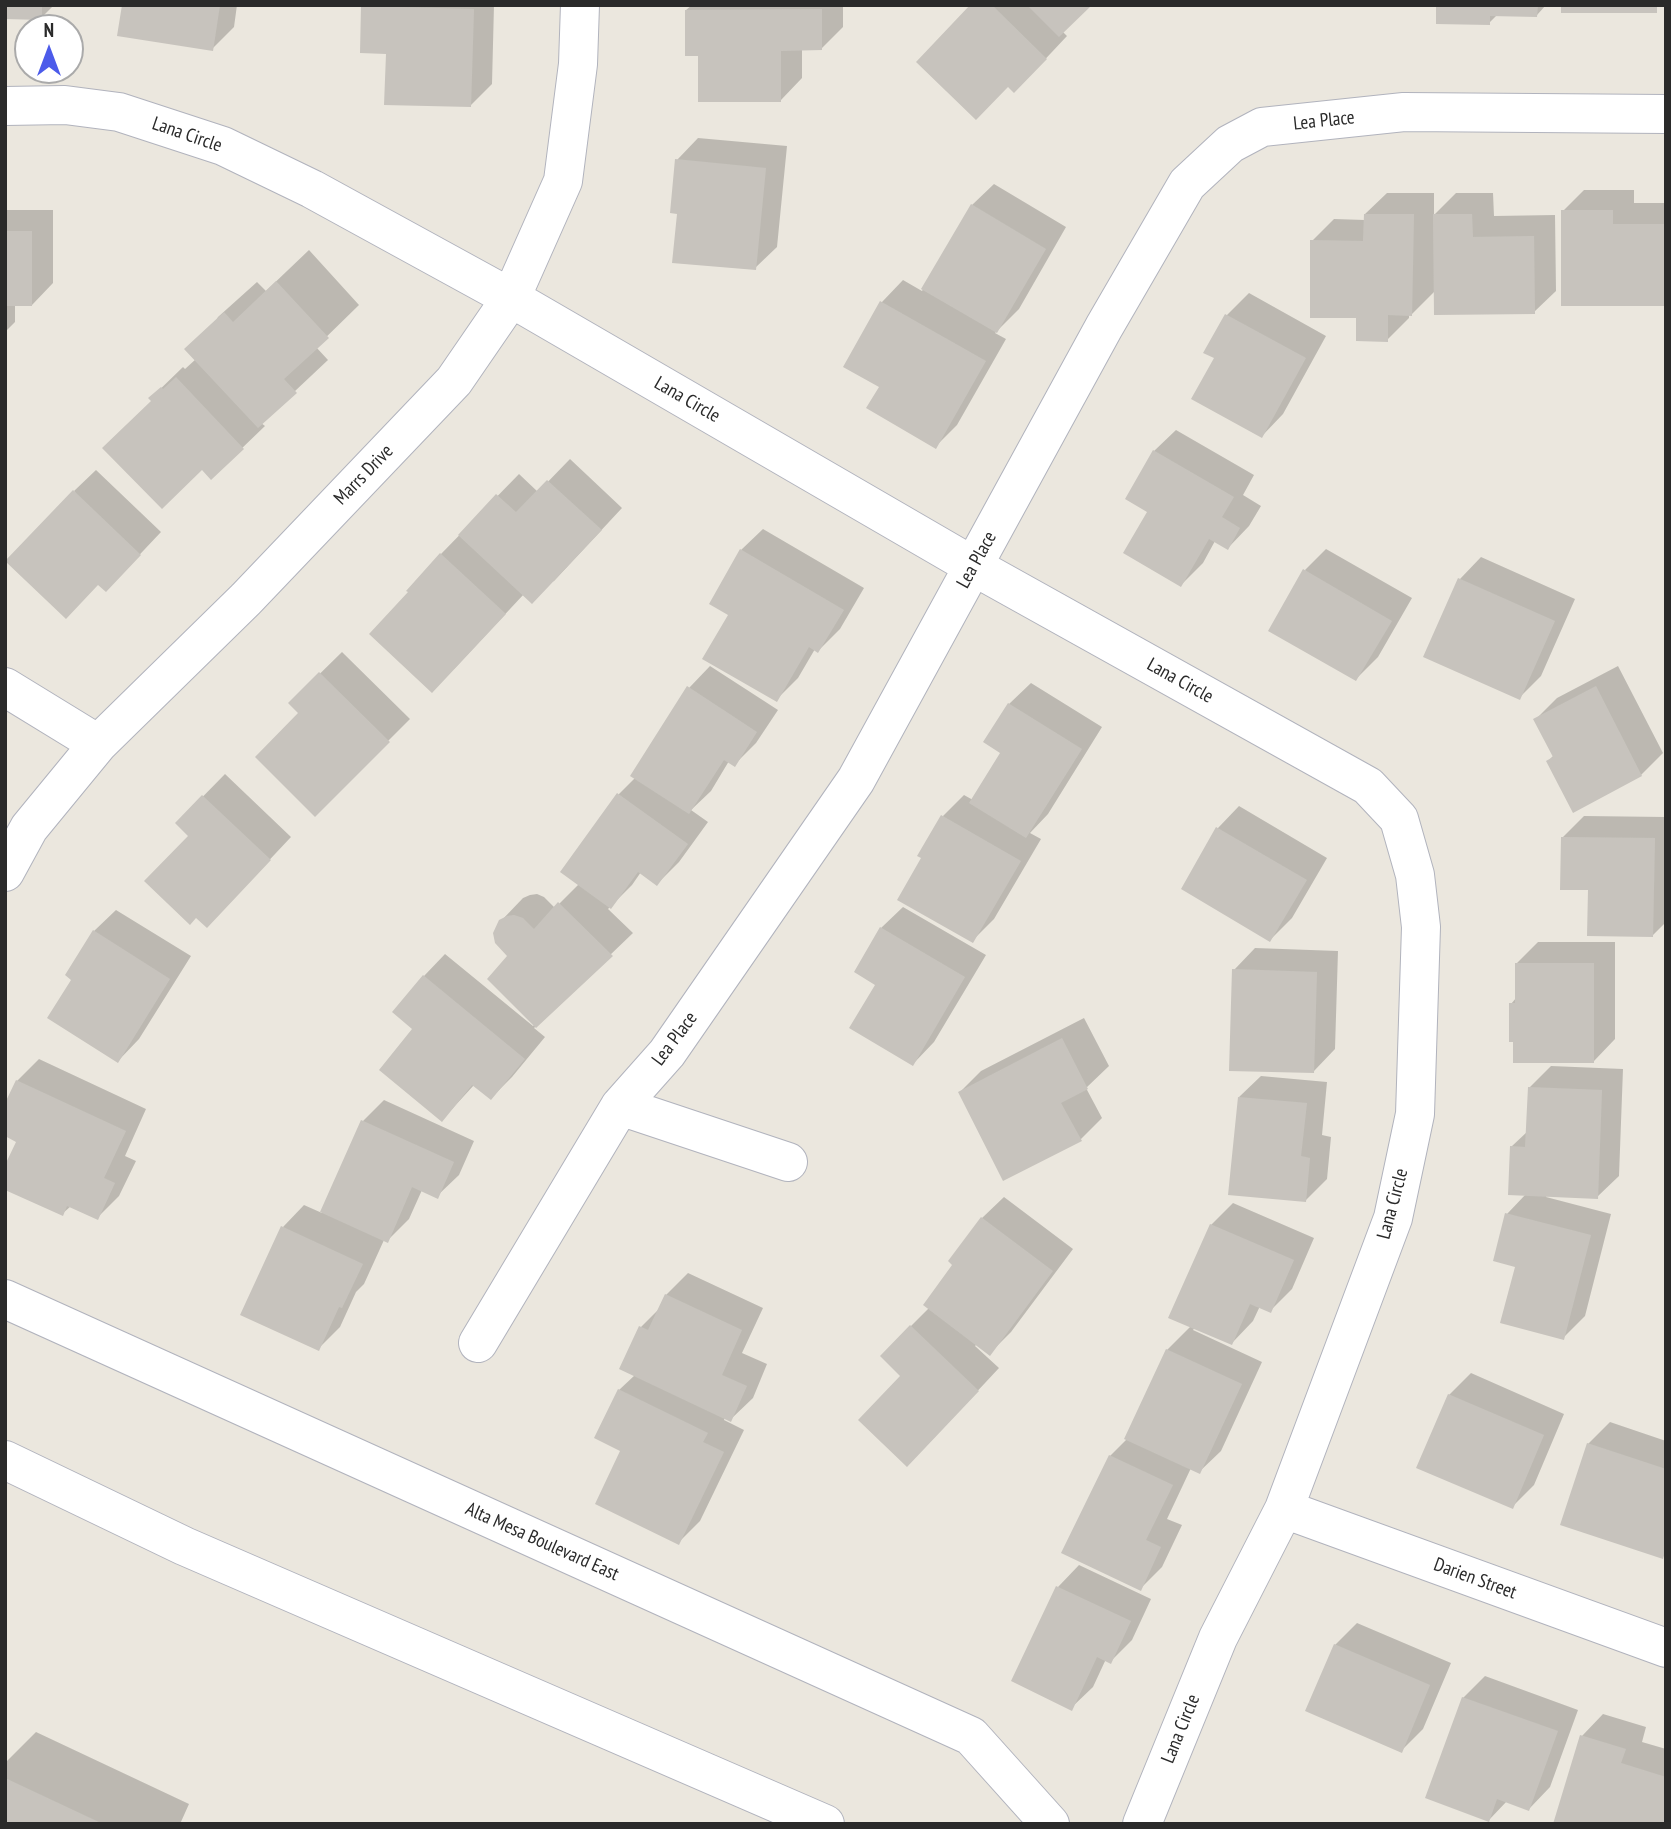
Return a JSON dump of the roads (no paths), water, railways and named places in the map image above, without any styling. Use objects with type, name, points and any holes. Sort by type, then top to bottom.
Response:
[{"type":"street","name":"Marrs Drive","points":[[5,872],[29,828],[98,744],[246,599],[454,381],[511,298],[563,181],[578,64],[580,5]]},
{"type":"street","name":"Lana Circle","points":[[5,106],[65,105],[119,112],[223,146],[312,189],[511,298],[973,566],[1368,786],[1399,819],[1415,875],[1421,927],[1415,1114],[1393,1218],[1284,1509],[1218,1639],[1142,1824]]},
{"type":"street","name":"Lea Place","points":[[478,1343],[620,1106],[667,1053],[856,780],[1104,327],[1187,184],[1230,144],[1262,127],[1405,112],[1666,114]]},
{"type":"street","points":[[5,687],[98,744]]},
{"type":"street","points":[[620,1106],[788,1163]]},
{"type":"street","name":"Alta Mesa Boulevard East","points":[[5,1299],[971,1736],[1050,1824]]},
{"type":"street","points":[[5,1460],[184,1546],[825,1824]]},
{"type":"street","name":"Darien Street","points":[[1284,1509],[1666,1648]]}]
